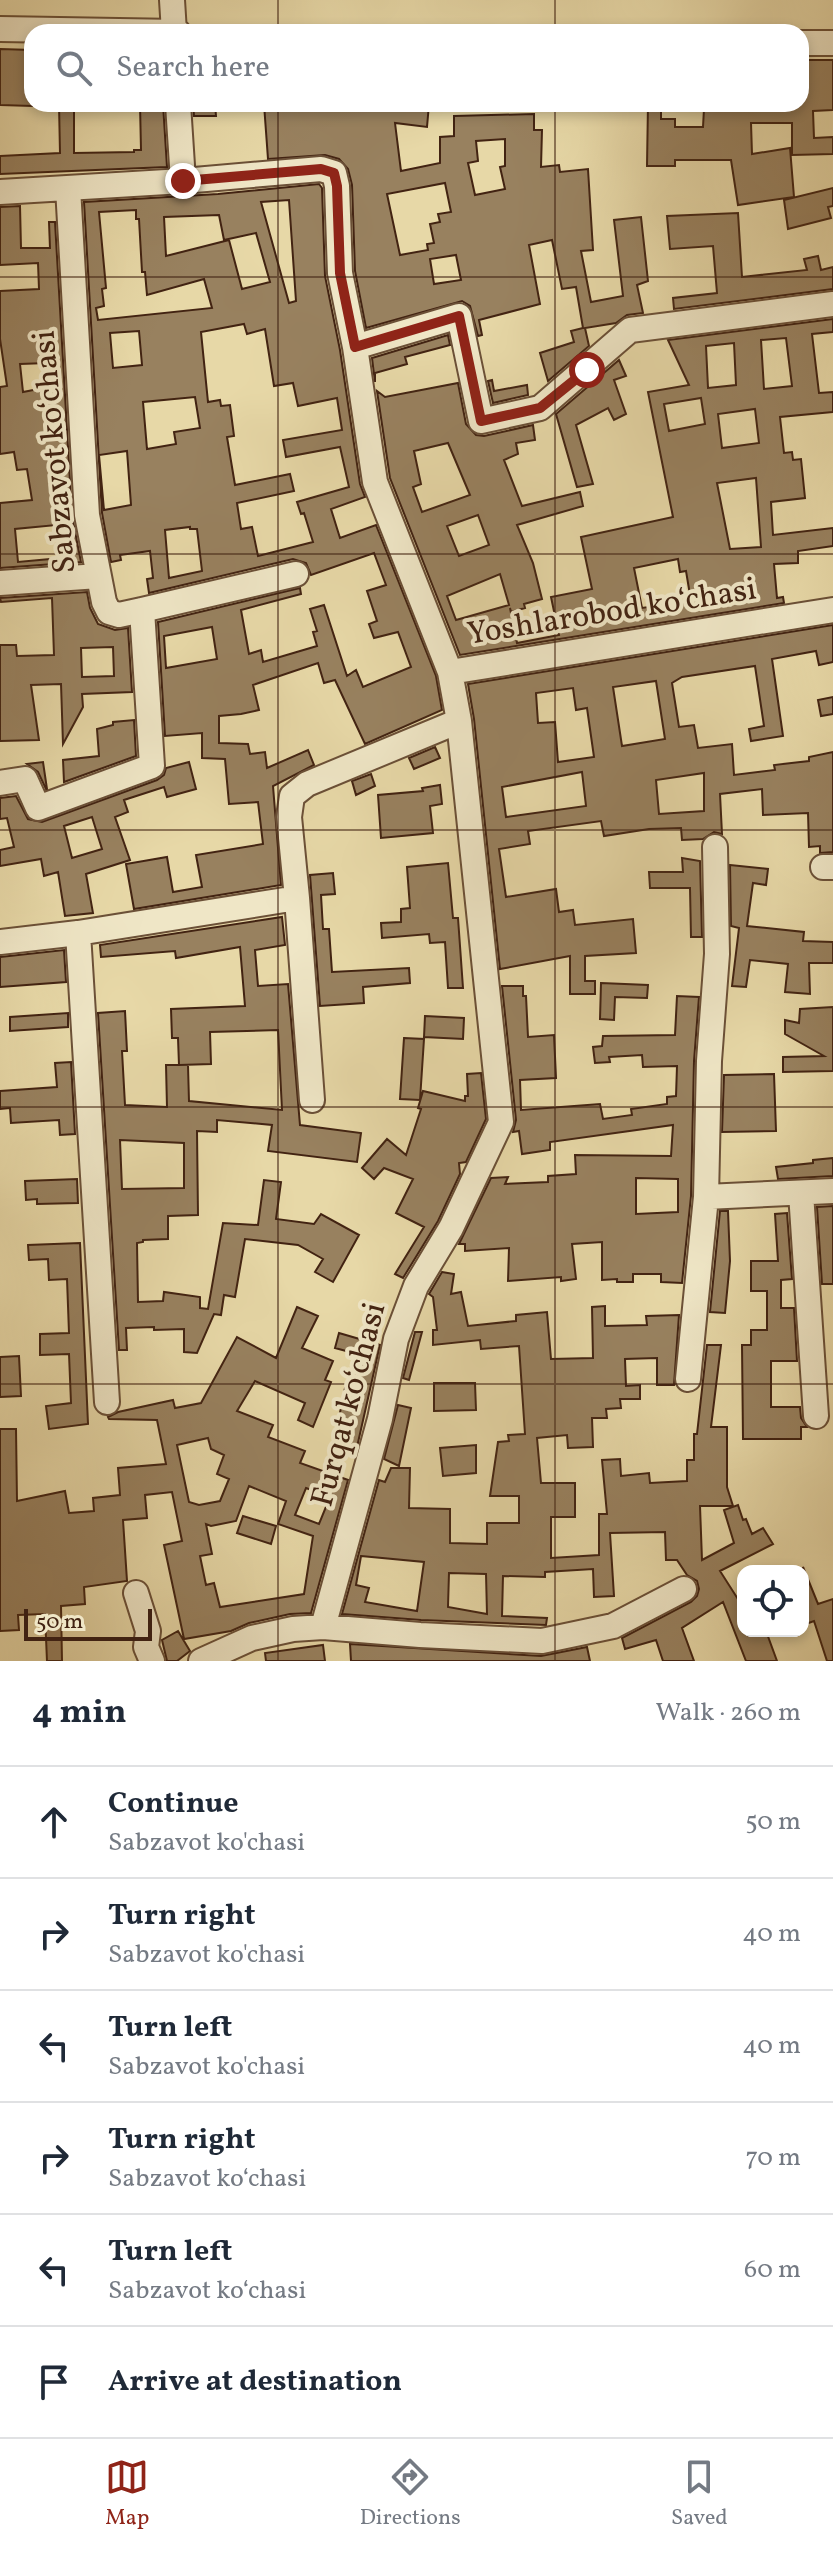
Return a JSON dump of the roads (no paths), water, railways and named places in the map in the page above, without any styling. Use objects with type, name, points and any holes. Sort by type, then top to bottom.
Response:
[{"type":"street","points":[[172,0],[175,24]]},
{"type":"street","points":[[0,29],[24,29]]},
{"type":"street","points":[[809,43],[833,43]]},
{"type":"street","points":[[179,112],[183,181]]},
{"type":"street","points":[[0,192],[321,169],[334,173],[340,273],[355,347],[375,482],[450,672]]},
{"type":"street","name":"Sabzavot koʻchasi","points":[[68,188],[86,501],[98,576],[109,612],[119,615],[296,574]]},
{"type":"street","points":[[355,347],[459,316],[481,421],[540,408],[630,330],[833,304]]},
{"type":"street","points":[[0,583],[98,576]]},
{"type":"street","points":[[0,783],[25,779],[38,808],[152,766],[142,610]]},
{"type":"street","name":"Yoshlarobod koʻchasi","points":[[501,1122],[459,721],[450,672],[833,610]]},
{"type":"street","points":[[312,1100],[289,817],[292,796],[307,784],[459,721]]},
{"type":"street","points":[[688,1379],[706,1197],[709,1061],[717,954],[715,847]]},
{"type":"street","points":[[0,942],[78,933],[297,898]]},
{"type":"street","points":[[78,933],[107,1402]]},
{"type":"street","name":"Furqat koʻchasi","points":[[323,1627],[380,1419],[396,1339],[416,1286],[451,1228],[501,1122]]},
{"type":"street","points":[[706,1197],[833,1191]]},
{"type":"street","points":[[801,1193],[816,1416]]},
{"type":"street","points":[[201,1661],[252,1638],[293,1629],[323,1627],[420,1635],[545,1651],[613,1626],[684,1589]]},
{"type":"street","points":[[136,1593],[148,1631],[146,1647],[152,1661]]}]
